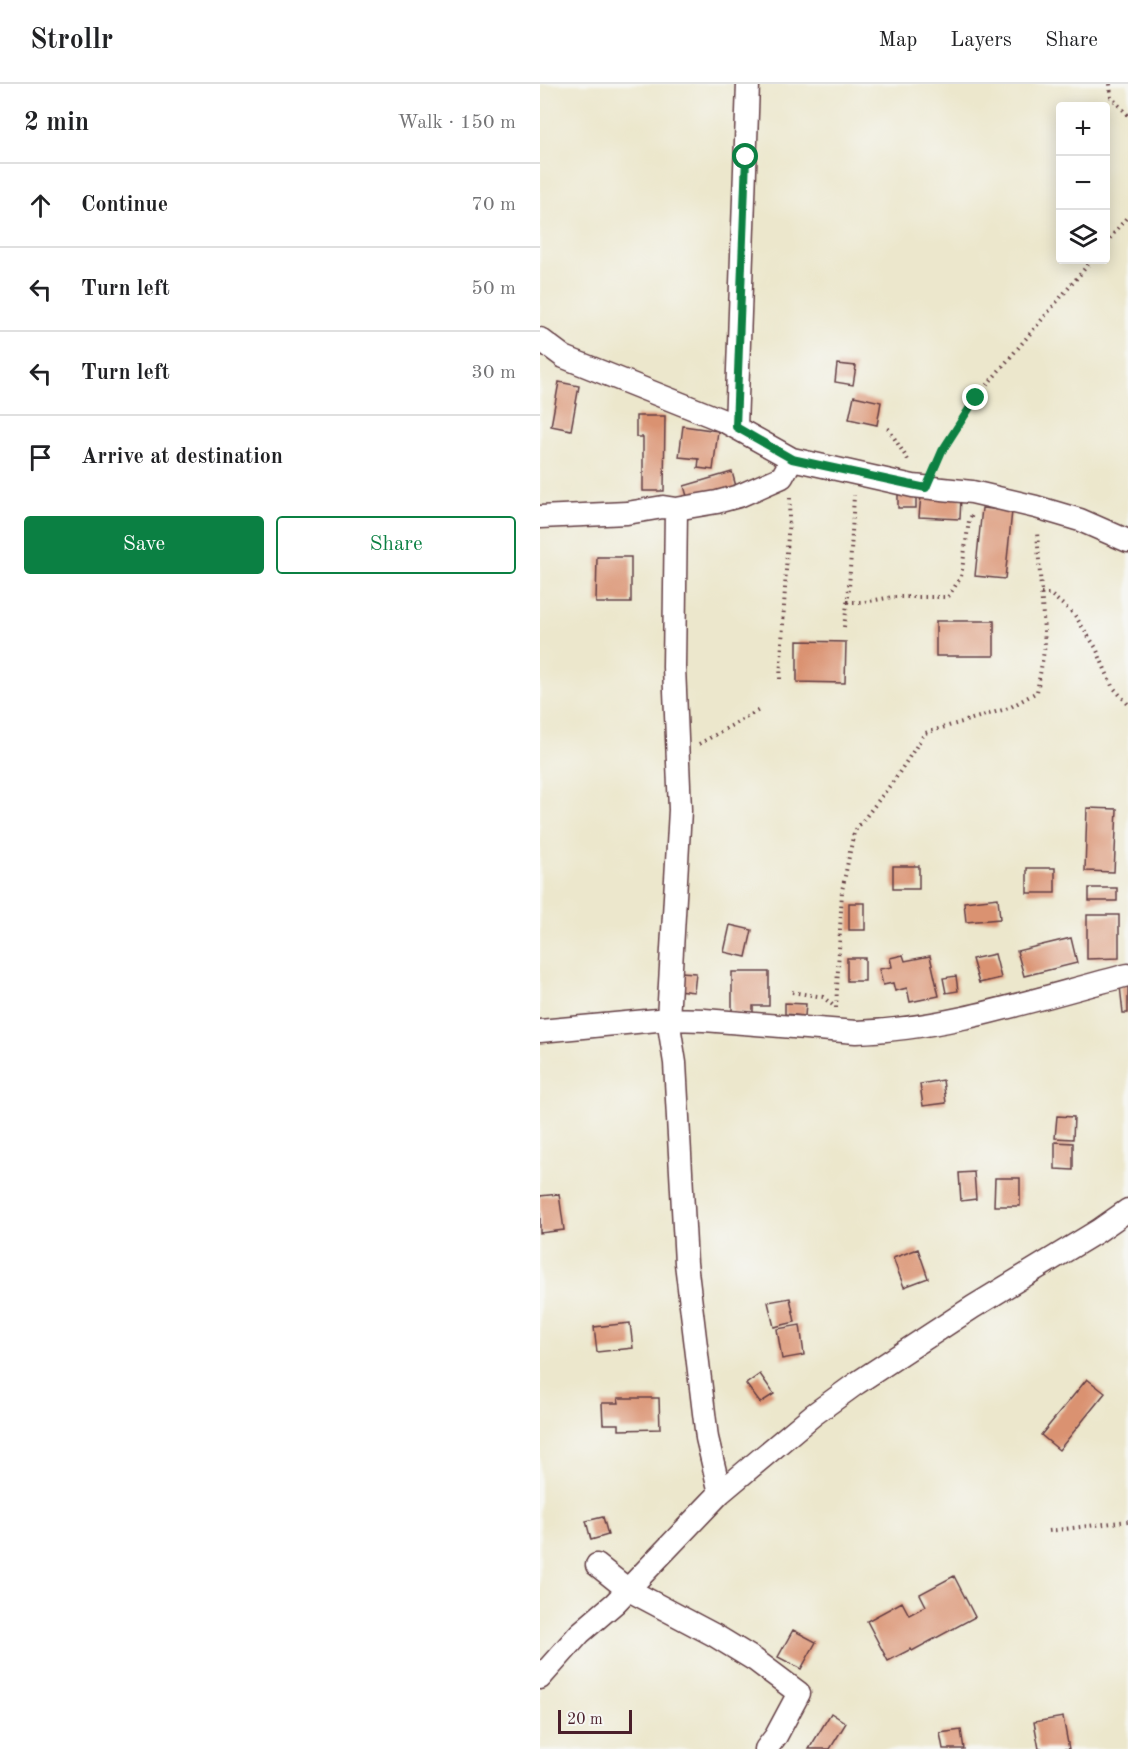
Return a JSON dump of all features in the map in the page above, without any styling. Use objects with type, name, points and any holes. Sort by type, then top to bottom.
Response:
[{"type":"street","points":[[736,427],[747,84]]},
{"type":"street","points":[[540,339],[564,357],[736,427],[792,459],[926,488],[981,495],[1036,507],[1080,520],[1128,541]]},
{"type":"street","points":[[540,517],[627,513],[663,507],[676,509],[717,502],[750,492],[782,477],[792,459]]},
{"type":"street","points":[[676,509],[674,667],[680,810],[668,1019],[675,1063],[686,1263],[707,1438],[720,1493]]},
{"type":"street","points":[[540,1031],[668,1019],[855,1032],[933,1025],[1042,1000],[1128,975]]},
{"type":"street","points":[[540,1678],[580,1633],[615,1603],[720,1493],[813,1415],[857,1383],[973,1307],[1098,1231],[1128,1210]]},
{"type":"street","points":[[597,1565],[627,1589],[714,1635],[755,1660],[799,1693],[776,1736],[766,1749]]},
{"type":"path","points":[[1110,84],[1111,97],[1128,115]]},
{"type":"path","points":[[1110,238],[1128,216]]},
{"type":"path","points":[[926,488],[942,451],[976,398],[1089,264]]},
{"type":"path","points":[[780,680],[792,459]]},
{"type":"path","points":[[844,627],[854,518],[855,473]]},
{"type":"path","points":[[847,602],[865,602],[892,597],[948,597],[961,577],[969,521],[981,495]]},
{"type":"path","points":[[836,1008],[842,891],[854,832],[895,779],[925,733],[1009,708],[1037,692],[1045,645],[1036,507]]},
{"type":"path","points":[[1041,594],[1050,594],[1074,614],[1096,648],[1112,686],[1128,704]]},
{"type":"path","points":[[678,752],[701,744],[761,709]]},
{"type":"path","points":[[792,992],[823,997],[836,1008],[855,1032]]},
{"type":"path","points":[[1049,1531],[1128,1521]]},
{"type":"building","points":[[837,364],[856,366],[853,385],[835,382]]},
{"type":"building","points":[[559,382],[579,386],[571,430],[551,426]]},
{"type":"building","points":[[854,396],[881,402],[877,425],[849,419]]},
{"type":"building","points":[[636,416],[665,416],[664,491],[643,491],[643,437],[636,437]]},
{"type":"building","points":[[683,426],[718,431],[713,470],[698,468],[699,459],[679,457]]},
{"type":"building","points":[[732,472],[737,490],[689,503],[684,486]]},
{"type":"building","points":[[898,492],[916,492],[916,508],[898,508]]},
{"type":"building","points":[[921,495],[961,497],[960,519],[919,517]]},
{"type":"building","points":[[982,508],[1012,511],[1005,579],[975,576]]},
{"type":"building","points":[[597,557],[631,557],[631,603],[596,603]]},
{"type":"building","points":[[936,621],[994,621],[994,656],[936,656]]},
{"type":"building","points":[[797,641],[846,642],[845,683],[797,682]]},
{"type":"building","points":[[1087,808],[1117,809],[1114,872],[1085,871]]},
{"type":"building","points":[[893,866],[919,866],[919,889],[893,889]]},
{"type":"building","points":[[1027,868],[1055,868],[1055,893],[1027,893]]},
{"type":"building","points":[[1089,888],[1117,888],[1117,901],[1089,901]]},
{"type":"building","points":[[998,898],[1000,919],[966,922],[964,902]]},
{"type":"building","points":[[849,903],[865,903],[865,930],[849,930]]},
{"type":"building","points":[[1087,915],[1119,915],[1119,958],[1087,959]]},
{"type":"building","points":[[730,925],[752,930],[746,957],[724,952]]},
{"type":"building","points":[[1071,938],[1077,963],[1024,976],[1017,951]]},
{"type":"building","points":[[995,954],[1001,978],[979,983],[972,959]]},
{"type":"building","points":[[903,955],[905,961],[930,956],[939,996],[910,1002],[907,988],[895,991],[893,983],[883,985],[879,969],[892,967],[890,958]]},
{"type":"building","points":[[847,958],[865,958],[865,981],[847,981]]},
{"type":"building","points":[[680,972],[696,973],[694,992],[678,990]]},
{"type":"building","points":[[732,972],[769,972],[769,1006],[753,1006],[753,1013],[732,1013]]},
{"type":"building","points":[[956,976],[958,991],[946,993],[943,978]]},
{"type":"building","points":[[1128,985],[1128,1013],[1123,1013],[1120,986]]},
{"type":"building","points":[[785,1003],[806,1004],[805,1016],[785,1014]]},
{"type":"building","points":[[943,1080],[946,1103],[923,1106],[920,1084]]},
{"type":"building","points":[[1057,1116],[1074,1117],[1073,1139],[1055,1138]]},
{"type":"building","points":[[1055,1142],[1073,1143],[1073,1170],[1055,1169]]},
{"type":"building","points":[[974,1172],[976,1199],[961,1201],[959,1173]]},
{"type":"building","points":[[995,1178],[1020,1178],[1020,1206],[994,1206]]},
{"type":"building","points":[[559,1194],[564,1230],[540,1233],[540,1196]]},
{"type":"building","points":[[918,1249],[928,1278],[904,1287],[893,1258]]},
{"type":"building","points":[[790,1298],[795,1322],[774,1327],[768,1302]]},
{"type":"building","points":[[630,1323],[633,1348],[597,1352],[594,1327]]},
{"type":"building","points":[[800,1325],[804,1355],[782,1359],[777,1329]]},
{"type":"building","points":[[760,1374],[774,1394],[760,1403],[746,1384]]},
{"type":"building","points":[[1087,1379],[1105,1393],[1059,1450],[1041,1435]]},
{"type":"building","points":[[618,1398],[659,1398],[660,1429],[619,1430],[619,1424],[603,1424],[602,1403],[619,1403]]},
{"type":"building","points":[[603,1517],[608,1535],[591,1540],[586,1521]]},
{"type":"building","points":[[954,1576],[975,1617],[912,1651],[911,1649],[888,1661],[867,1621],[902,1602],[909,1615],[926,1606],[920,1594]]},
{"type":"building","points":[[793,1630],[816,1642],[801,1669],[778,1657]]},
{"type":"building","points":[[831,1713],[846,1723],[830,1749],[809,1749]]},
{"type":"building","points":[[1063,1717],[1069,1749],[1039,1749],[1034,1722]]},
{"type":"building","points":[[961,1730],[964,1749],[943,1749],[940,1733]]},
{"type":"route","points":[[746,157],[736,427],[792,459],[926,488],[942,451],[976,398]]}]
